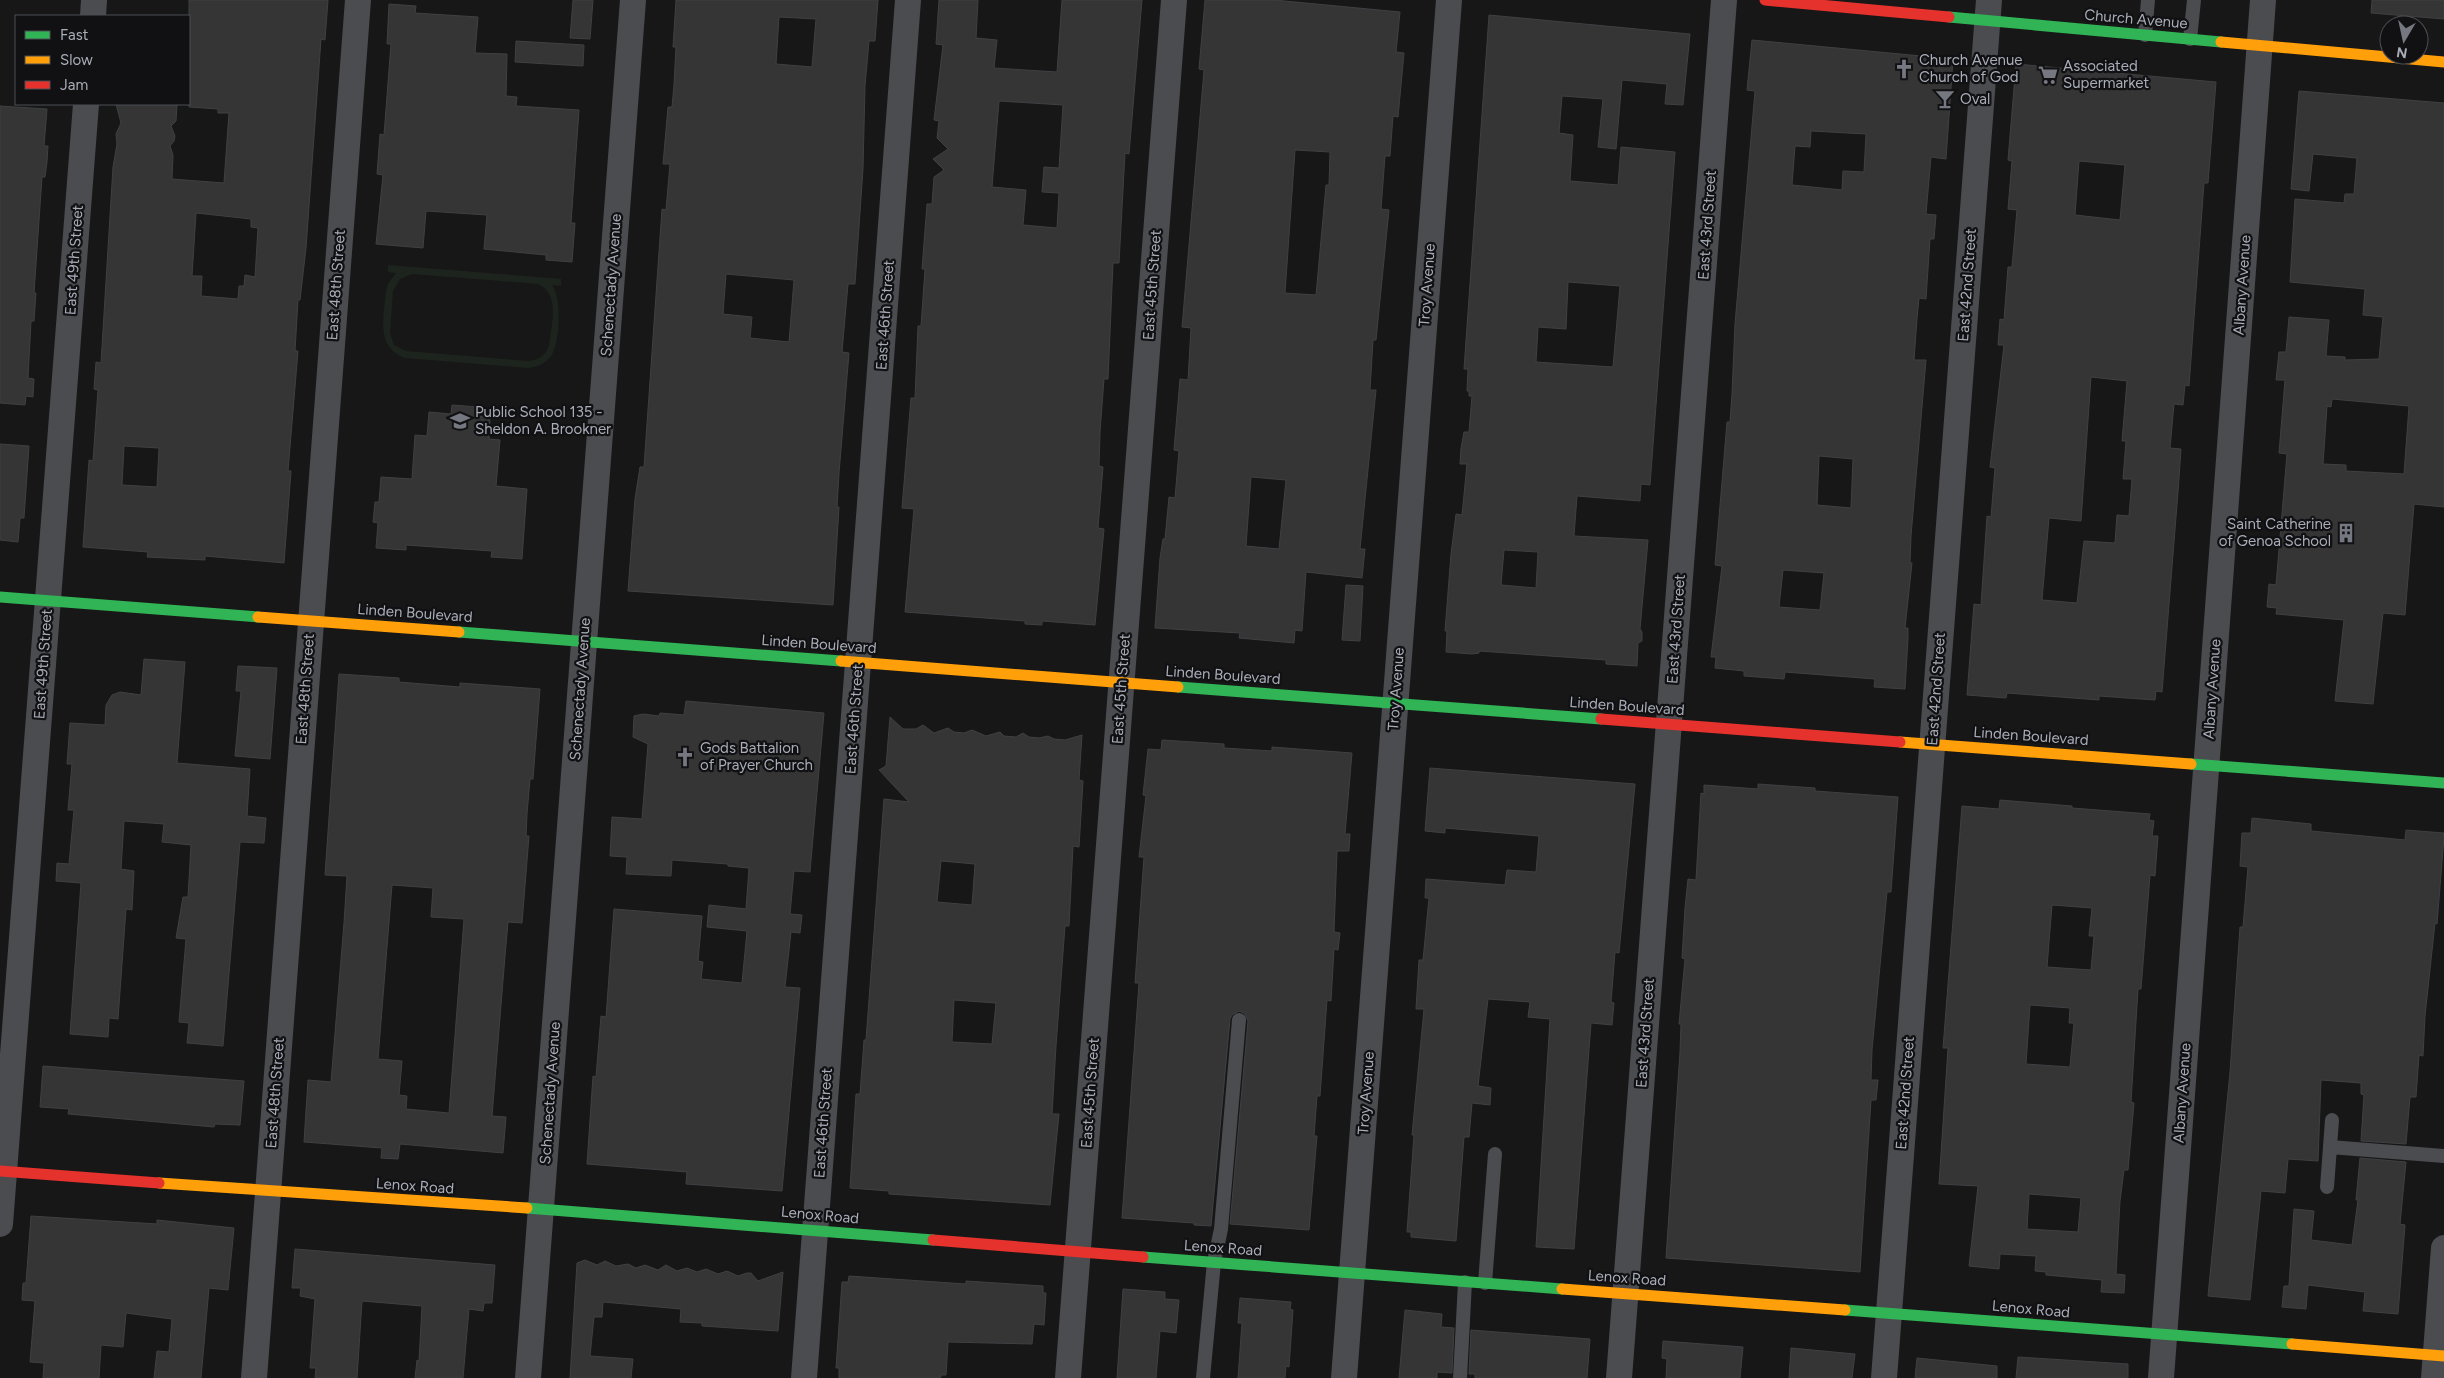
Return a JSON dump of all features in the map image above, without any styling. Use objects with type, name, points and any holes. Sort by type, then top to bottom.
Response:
[{"type":"main road","name":"Church Avenue","points":[[1765,0],[1988,10],[2145,35],[2444,62]]},
{"type":"main road","name":"Linden Boulevard","points":[[0,597],[2444,783]]},
{"type":"main road","name":"Lenox Road","points":[[2,1171],[541,1209],[1465,1282],[1889,1313],[2164,1335],[2438,1363]]},
{"type":"street","points":[[93,15],[94,0]]},
{"type":"street","name":"East 48th Street","points":[[254,1378],[358,0]]},
{"type":"street","name":"Schenectady Avenue","points":[[528,1378],[633,0]]},
{"type":"street","name":"East 46th Street","points":[[804,1378],[908,0]]},
{"type":"street","name":"East 45th Street","points":[[1068,1378],[1174,0]]},
{"type":"street","name":"Troy Avenue","points":[[1344,1378],[1449,0]]},
{"type":"street","name":"East 43rd Street","points":[[1619,1378],[1724,0]]},
{"type":"street","name":"Albany Avenue","points":[[2161,1378],[2264,0]]},
{"type":"street","name":"East 42nd Street","points":[[1884,1378],[1988,10]]},
{"type":"street","name":"East 49th Street","points":[[0,1224],[2,1171],[86,105]]},
{"type":"street","points":[[2438,1363],[2444,1248]]},
{"type":"lane","points":[[2145,35],[2148,0]]},
{"type":"lane","points":[[2190,39],[2194,0]]},
{"type":"lane","points":[[1204,1378],[1214,1262],[1221,1229],[1239,1020]]},
{"type":"lane","points":[[2327,1186],[2332,1120]]},
{"type":"lane","points":[[2330,1147],[2444,1156]]},
{"type":"lane","points":[[1485,1283],[1494,1154]]},
{"type":"lane","points":[[1460,1378],[1465,1282]]},
{"type":"shaded area","points":[[388,265],[561,279],[561,286],[552,285],[557,299],[559,320],[554,350],[551,356],[541,365],[528,368],[405,358],[395,353],[385,339],[383,320],[386,291],[388,284],[396,273],[388,272]],"holes":[[[412,274],[538,284],[550,295],[553,311],[549,346],[546,352],[535,360],[406,351],[394,345],[390,333],[393,291],[400,279]]]},
{"type":"building","points":[[189,0],[328,0],[325,40],[321,39],[306,248],[300,300],[298,300],[295,351],[298,351],[288,471],[291,471],[284,563],[205,556],[205,560],[147,557],[148,552],[83,547],[89,460],[93,461],[98,390],[94,389],[96,362],[101,363],[113,167],[117,144],[116,134],[121,123],[116,105],[177,105],[176,121],[171,126],[175,136],[170,146],[173,155],[172,179],[224,183],[229,113],[218,113],[218,109],[189,107]],"holes":[[[196,213],[251,219],[251,227],[258,228],[255,277],[245,275],[244,286],[239,286],[238,299],[201,296],[202,276],[192,276]],[[124,446],[159,448],[157,487],[122,485]]]},
{"type":"building","points":[[573,0],[593,0],[590,39],[570,38]]},
{"type":"building","points":[[676,0],[878,0],[875,41],[869,41],[865,86],[863,169],[855,284],[848,284],[842,352],[849,353],[839,473],[837,507],[839,507],[833,605],[628,591],[635,499],[640,467],[644,467],[662,209],[666,210],[670,164],[663,164],[668,107],[672,107],[674,85],[676,47],[673,47]],"holes":[[[779,17],[816,19],[812,67],[776,64]],[[726,274],[794,280],[789,342],[750,338],[752,317],[723,314]]]},
{"type":"building","points":[[939,0],[978,0],[976,38],[997,40],[994,68],[1057,72],[1062,0],[1142,0],[1129,154],[1125,153],[1119,263],[1113,263],[1108,379],[1104,379],[1100,432],[1099,466],[1103,467],[1098,528],[1104,529],[1095,625],[1042,621],[1042,625],[1025,624],[1025,621],[905,612],[914,509],[902,508],[911,398],[915,398],[918,326],[921,326],[925,269],[922,269],[927,204],[932,204],[934,177],[944,170],[933,159],[948,149],[937,138],[939,121],[934,120],[943,45],[936,44]],"holes":[[[999,101],[1063,105],[1059,168],[1044,167],[1042,192],[1059,193],[1057,228],[1023,225],[1026,190],[992,187]]]},
{"type":"building","points":[[1205,0],[1274,0],[1400,12],[1396,52],[1404,53],[1398,117],[1393,116],[1390,156],[1385,156],[1381,209],[1389,210],[1376,340],[1373,340],[1370,390],[1376,390],[1360,549],[1365,549],[1362,578],[1306,572],[1302,631],[1295,630],[1294,643],[1239,638],[1240,633],[1155,628],[1160,558],[1163,539],[1165,539],[1169,497],[1175,498],[1179,451],[1174,450],[1180,379],[1188,380],[1191,328],[1182,327],[1204,70],[1199,69]],"holes":[[[1295,150],[1330,152],[1329,185],[1326,185],[1316,295],[1285,293]],[[1251,477],[1286,480],[1279,549],[1246,546]]]},
{"type":"building","points":[[2372,0],[2444,0],[2444,19],[2429,18],[2429,15],[2371,13]]},
{"type":"building","points":[[389,4],[416,6],[415,13],[478,17],[475,53],[507,54],[506,96],[517,97],[516,106],[579,110],[571,223],[575,223],[572,262],[546,260],[546,255],[484,249],[487,215],[426,211],[423,248],[376,244],[383,175],[377,174],[380,134],[384,135],[391,44],[387,44]]},
{"type":"building","points":[[1489,15],[1690,34],[1683,105],[1665,104],[1667,84],[1622,80],[1616,149],[1598,147],[1603,99],[1562,96],[1559,133],[1573,135],[1570,181],[1618,185],[1621,147],[1675,152],[1650,485],[1641,484],[1640,501],[1577,496],[1574,536],[1648,540],[1640,629],[1642,641],[1638,643],[1637,666],[1606,664],[1606,660],[1479,651],[1479,653],[1472,654],[1446,652],[1447,631],[1445,631],[1451,554],[1456,514],[1462,515],[1467,464],[1460,464],[1461,448],[1464,432],[1469,432],[1472,396],[1469,396],[1469,391],[1467,391],[1468,369],[1464,369]],"holes":[[[1568,282],[1620,286],[1613,367],[1536,362],[1538,327],[1566,329]],[[1504,550],[1538,552],[1536,588],[1501,585]]]},
{"type":"building","points":[[1752,40],[1953,59],[1946,159],[1931,157],[1926,214],[1936,215],[1934,239],[1930,239],[1926,299],[1919,298],[1917,319],[1914,360],[1926,360],[1911,536],[1910,563],[1912,563],[1905,628],[1908,628],[1908,638],[1905,689],[1874,687],[1875,679],[1785,672],[1784,679],[1744,676],[1744,671],[1715,668],[1716,657],[1711,657],[1722,566],[1715,565],[1727,422],[1730,422],[1735,324],[1755,91],[1747,90]],"holes":[[[1811,131],[1866,134],[1864,172],[1843,171],[1842,190],[1792,185],[1795,146],[1810,147]],[[1819,456],[1853,459],[1851,508],[1817,505]],[[1783,570],[1824,573],[1820,610],[1779,607]]]},
{"type":"building","points":[[516,41],[584,45],[583,66],[515,62]]},
{"type":"building","points":[[2016,64],[2216,82],[2208,183],[2204,183],[2189,386],[2185,385],[2183,405],[2174,404],[2170,448],[2181,449],[2162,692],[2156,691],[2155,700],[2099,696],[2099,700],[2007,693],[2006,698],[1967,695],[1974,604],[1981,605],[1987,516],[1991,517],[1995,468],[1990,467],[2004,345],[1998,345],[2000,319],[2004,320],[2008,267],[2012,267],[2017,210],[2008,209],[2012,161],[2008,160]],"holes":[[[2079,161],[2125,165],[2120,220],[2075,215]],[[2091,377],[2127,381],[2122,441],[2126,441],[2123,479],[2132,479],[2129,516],[2117,515],[2115,543],[2084,541],[2077,603],[2042,600],[2049,518],[2081,521]]]},
{"type":"building","points":[[2299,91],[2444,103],[2444,507],[2414,504],[2405,615],[2383,613],[2373,704],[2335,701],[2344,620],[2276,614],[2277,608],[2267,607],[2269,584],[2276,585],[2287,454],[2279,453],[2285,380],[2276,380],[2279,352],[2286,352],[2289,317],[2329,320],[2326,356],[2345,357],[2345,360],[2379,359],[2383,317],[2363,315],[2365,289],[2290,282],[2295,199],[2344,203],[2345,194],[2354,194],[2357,158],[2313,154],[2309,191],[2291,189]],"holes":[[[2332,399],[2409,406],[2404,474],[2346,471],[2346,465],[2323,464],[2327,406],[2331,407]]]},
{"type":"building","points":[[0,106],[47,109],[44,146],[48,146],[47,162],[45,177],[42,177],[34,293],[36,293],[34,321],[31,321],[28,378],[34,379],[33,397],[26,396],[25,405],[0,403]]},
{"type":"building","points":[[452,405],[478,407],[478,416],[490,417],[489,439],[500,440],[496,486],[527,489],[522,559],[491,557],[492,551],[406,545],[406,550],[376,548],[378,523],[373,522],[375,502],[379,502],[381,477],[412,479],[415,435],[427,436],[429,412],[451,414]]},
{"type":"building","points":[[0,444],[29,446],[24,518],[20,518],[18,542],[0,540]]},
{"type":"building","points":[[1346,585],[1363,586],[1360,641],[1342,640]]},
{"type":"building","points":[[144,659],[185,662],[177,763],[250,769],[247,816],[266,818],[264,843],[240,842],[223,1046],[187,1043],[189,1023],[179,1022],[186,939],[176,938],[183,897],[188,897],[191,845],[162,842],[164,824],[124,821],[121,869],[134,871],[132,910],[126,909],[118,1019],[109,1018],[108,1037],[70,1034],[81,883],[56,881],[57,863],[69,864],[74,810],[68,810],[72,764],[67,764],[70,723],[105,725],[106,705],[112,695],[120,692],[141,695]]},
{"type":"building","points":[[238,666],[277,668],[270,759],[235,756],[241,691],[236,691]]},
{"type":"building","points":[[339,674],[399,678],[399,682],[460,687],[460,683],[540,689],[533,779],[530,779],[527,814],[526,836],[529,836],[522,923],[508,922],[492,1116],[506,1117],[503,1153],[400,1144],[398,1159],[381,1158],[382,1148],[304,1142],[308,1080],[331,1082],[344,923],[347,876],[325,875]],"holes":[[[392,885],[433,888],[431,917],[464,919],[449,1113],[406,1109],[407,1096],[399,1095],[402,1061],[378,1059]]]},
{"type":"building","points":[[686,701],[824,713],[810,872],[794,871],[790,914],[802,915],[800,933],[791,932],[785,987],[800,988],[782,1191],[686,1184],[687,1172],[587,1164],[593,1076],[596,1077],[601,1016],[606,1017],[614,909],[702,916],[698,961],[703,962],[701,979],[742,983],[747,931],[707,927],[709,905],[746,909],[749,868],[728,866],[728,864],[672,860],[671,876],[626,874],[627,857],[610,856],[612,817],[642,819],[648,744],[633,737],[634,716],[643,714],[659,716],[660,713],[684,715]]},
{"type":"building","points":[[890,717],[903,729],[916,729],[923,725],[934,733],[948,728],[954,732],[964,733],[972,730],[986,736],[1000,732],[1004,736],[1016,737],[1023,733],[1029,737],[1039,738],[1048,736],[1054,739],[1065,740],[1082,735],[1079,780],[1083,781],[1079,847],[1073,846],[1069,926],[1065,926],[1056,1046],[1052,1114],[1059,1114],[1050,1205],[889,1194],[889,1191],[850,1188],[856,1094],[860,1094],[864,1040],[866,1040],[884,799],[909,802],[879,770],[886,766]],"holes":[[[941,861],[975,864],[972,905],[937,902]],[[954,1000],[996,1003],[992,1044],[952,1042]]]},
{"type":"building","points":[[1162,740],[1224,744],[1224,748],[1272,751],[1272,747],[1352,753],[1345,834],[1350,834],[1349,851],[1337,851],[1334,932],[1340,933],[1338,950],[1334,949],[1331,1001],[1327,1000],[1320,1096],[1317,1096],[1314,1136],[1317,1136],[1309,1230],[1230,1224],[1248,1021],[1244,1013],[1239,1011],[1232,1015],[1230,1019],[1211,1226],[1122,1218],[1139,983],[1135,983],[1144,857],[1139,857],[1146,796],[1143,795],[1148,749],[1161,750]]},
{"type":"building","points":[[1430,768],[1635,784],[1619,953],[1615,952],[1611,1002],[1614,1003],[1612,1025],[1591,1023],[1574,1249],[1536,1247],[1550,1019],[1528,1017],[1530,1002],[1488,999],[1478,1086],[1491,1088],[1490,1105],[1472,1103],[1469,1137],[1464,1137],[1456,1241],[1411,1237],[1411,1232],[1407,1232],[1414,1135],[1412,1135],[1424,1009],[1416,1009],[1419,960],[1423,960],[1429,898],[1425,898],[1426,879],[1505,885],[1507,870],[1536,872],[1539,836],[1445,828],[1445,833],[1425,831]]},
{"type":"building","points":[[1758,784],[1815,788],[1815,791],[1898,797],[1891,892],[1887,892],[1872,1050],[1871,1080],[1878,1080],[1876,1100],[1871,1100],[1860,1272],[1666,1258],[1680,1052],[1681,1024],[1679,1024],[1685,959],[1682,958],[1685,908],[1688,879],[1696,880],[1701,793],[1704,794],[1704,785],[1758,789]]},
{"type":"building","points":[[2000,800],[2150,814],[2149,820],[2154,821],[2152,836],[2158,836],[2155,876],[2150,875],[2141,989],[2138,989],[2131,1102],[2134,1103],[2128,1170],[2124,1170],[2120,1201],[2116,1274],[2125,1275],[2124,1293],[2101,1292],[2102,1280],[2046,1275],[2046,1272],[2035,1271],[2036,1256],[2000,1254],[1999,1269],[1969,1266],[1978,1186],[1939,1184],[1948,1048],[1943,1048],[1962,806],[1999,809]],"holes":[[[2052,905],[2092,908],[2089,936],[2094,936],[2091,970],[2047,967]],[[2030,1005],[2070,1008],[2069,1023],[2074,1023],[2070,1067],[2026,1064]],[[2029,1194],[2081,1198],[2078,1232],[2027,1229]]]},
{"type":"building","points":[[2252,818],[2311,824],[2311,831],[2405,840],[2406,830],[2444,833],[2444,837],[2437,924],[2435,923],[2425,1016],[2423,1056],[2419,1055],[2416,1097],[2410,1097],[2406,1144],[2361,1141],[2364,1095],[2361,1094],[2361,1083],[2321,1080],[2318,1161],[2288,1159],[2285,1193],[2261,1191],[2250,1300],[2208,1296],[2230,1072],[2240,927],[2243,927],[2248,867],[2240,866],[2242,833],[2251,833]]},
{"type":"building","points":[[43,1066],[244,1081],[240,1125],[215,1124],[214,1127],[68,1114],[69,1109],[40,1107]]},
{"type":"building","points":[[2360,1158],[2406,1162],[2400,1224],[2405,1225],[2398,1314],[2363,1311],[2365,1292],[2308,1285],[2306,1309],[2282,1307],[2284,1286],[2289,1286],[2294,1209],[2314,1211],[2311,1240],[2352,1245],[2358,1200],[2356,1200]]},
{"type":"building","points":[[31,1216],[157,1224],[157,1220],[234,1228],[228,1290],[209,1288],[201,1378],[154,1378],[157,1351],[169,1352],[172,1319],[126,1313],[123,1347],[101,1345],[99,1378],[43,1378],[44,1363],[30,1362],[35,1301],[22,1300],[23,1283],[26,1283]]},
{"type":"building","points":[[295,1249],[495,1265],[492,1303],[484,1303],[483,1311],[469,1309],[463,1378],[415,1378],[417,1360],[419,1361],[422,1306],[362,1301],[357,1378],[315,1378],[316,1368],[310,1368],[315,1299],[300,1296],[301,1288],[292,1288]]},
{"type":"building","points":[[585,1260],[597,1265],[605,1261],[616,1266],[628,1264],[636,1268],[645,1265],[658,1270],[666,1265],[677,1271],[687,1268],[697,1272],[706,1269],[718,1274],[727,1271],[738,1276],[751,1273],[758,1281],[783,1272],[778,1331],[702,1326],[702,1323],[680,1322],[681,1309],[603,1302],[602,1317],[594,1317],[590,1356],[633,1359],[631,1378],[570,1378],[577,1263]]},
{"type":"building","points":[[849,1276],[966,1284],[966,1281],[1043,1286],[1043,1293],[1046,1293],[1044,1325],[1034,1324],[1032,1344],[948,1342],[946,1375],[942,1375],[940,1378],[839,1378],[839,1368],[836,1368],[842,1282],[848,1282]]},
{"type":"building","points":[[1123,1289],[1165,1292],[1165,1299],[1179,1300],[1176,1333],[1160,1331],[1156,1378],[1117,1378]]},
{"type":"building","points":[[1240,1298],[1291,1302],[1290,1309],[1293,1310],[1289,1367],[1286,1366],[1285,1378],[1238,1378],[1242,1323],[1238,1323]]},
{"type":"building","points":[[1405,1310],[1442,1314],[1441,1327],[1454,1328],[1452,1373],[1437,1372],[1437,1378],[1399,1378]]},
{"type":"building","points":[[1471,1330],[1590,1339],[1587,1378],[1475,1378],[1475,1374],[1469,1374]]},
{"type":"building","points":[[1663,1341],[1743,1347],[1740,1378],[1666,1378],[1667,1359],[1662,1358]]},
{"type":"building","points":[[1791,1348],[1855,1354],[1852,1378],[1789,1378]]},
{"type":"building","points":[[2018,1357],[2128,1364],[2128,1378],[2016,1378]]},
{"type":"building","points":[[1917,1358],[1997,1366],[1997,1378],[1915,1378]]},
{"type":"traffic: fast","points":[[1949,17],[2221,42]]},
{"type":"traffic: fast","points":[[0,597],[258,617]]},
{"type":"traffic: fast","points":[[459,632],[841,661]]},
{"type":"traffic: fast","points":[[1178,687],[1601,719]]},
{"type":"traffic: fast","points":[[2191,764],[2444,783]]},
{"type":"traffic: fast","points":[[527,1208],[933,1240]]},
{"type":"traffic: fast","points":[[1143,1257],[1562,1289]]},
{"type":"traffic: fast","points":[[1845,1310],[2292,1344]]},
{"type":"traffic: slow","points":[[2221,42],[2444,62]]},
{"type":"traffic: slow","points":[[258,617],[459,632]]},
{"type":"traffic: slow","points":[[841,661],[1178,687]]},
{"type":"traffic: slow","points":[[1900,742],[2191,764]]},
{"type":"traffic: slow","points":[[159,1183],[527,1208]]},
{"type":"traffic: slow","points":[[1562,1289],[1845,1310]]},
{"type":"traffic: slow","points":[[2292,1344],[2444,1356]]},
{"type":"traffic: jam","points":[[1765,0],[1949,17]]},
{"type":"traffic: jam","points":[[1601,719],[1900,742]]},
{"type":"traffic: jam","points":[[0,1171],[159,1183]]},
{"type":"traffic: jam","points":[[933,1240],[1143,1257]]},
{"type":"place","name":"Church Avenue Church of God","points":[[1904,69]]},
{"type":"place","name":"Associated Supermarket","points":[[2048,75]]},
{"type":"place","name":"Oval","points":[[1945,99]]},
{"type":"place","name":"Public School 135 - Sheldon A. Brookner","points":[[460,421]]},
{"type":"place","name":"Saint Catherine of Genoa School","points":[[2346,533]]},
{"type":"place","name":"Gods Battalion of Prayer Church","points":[[685,757]]}]
